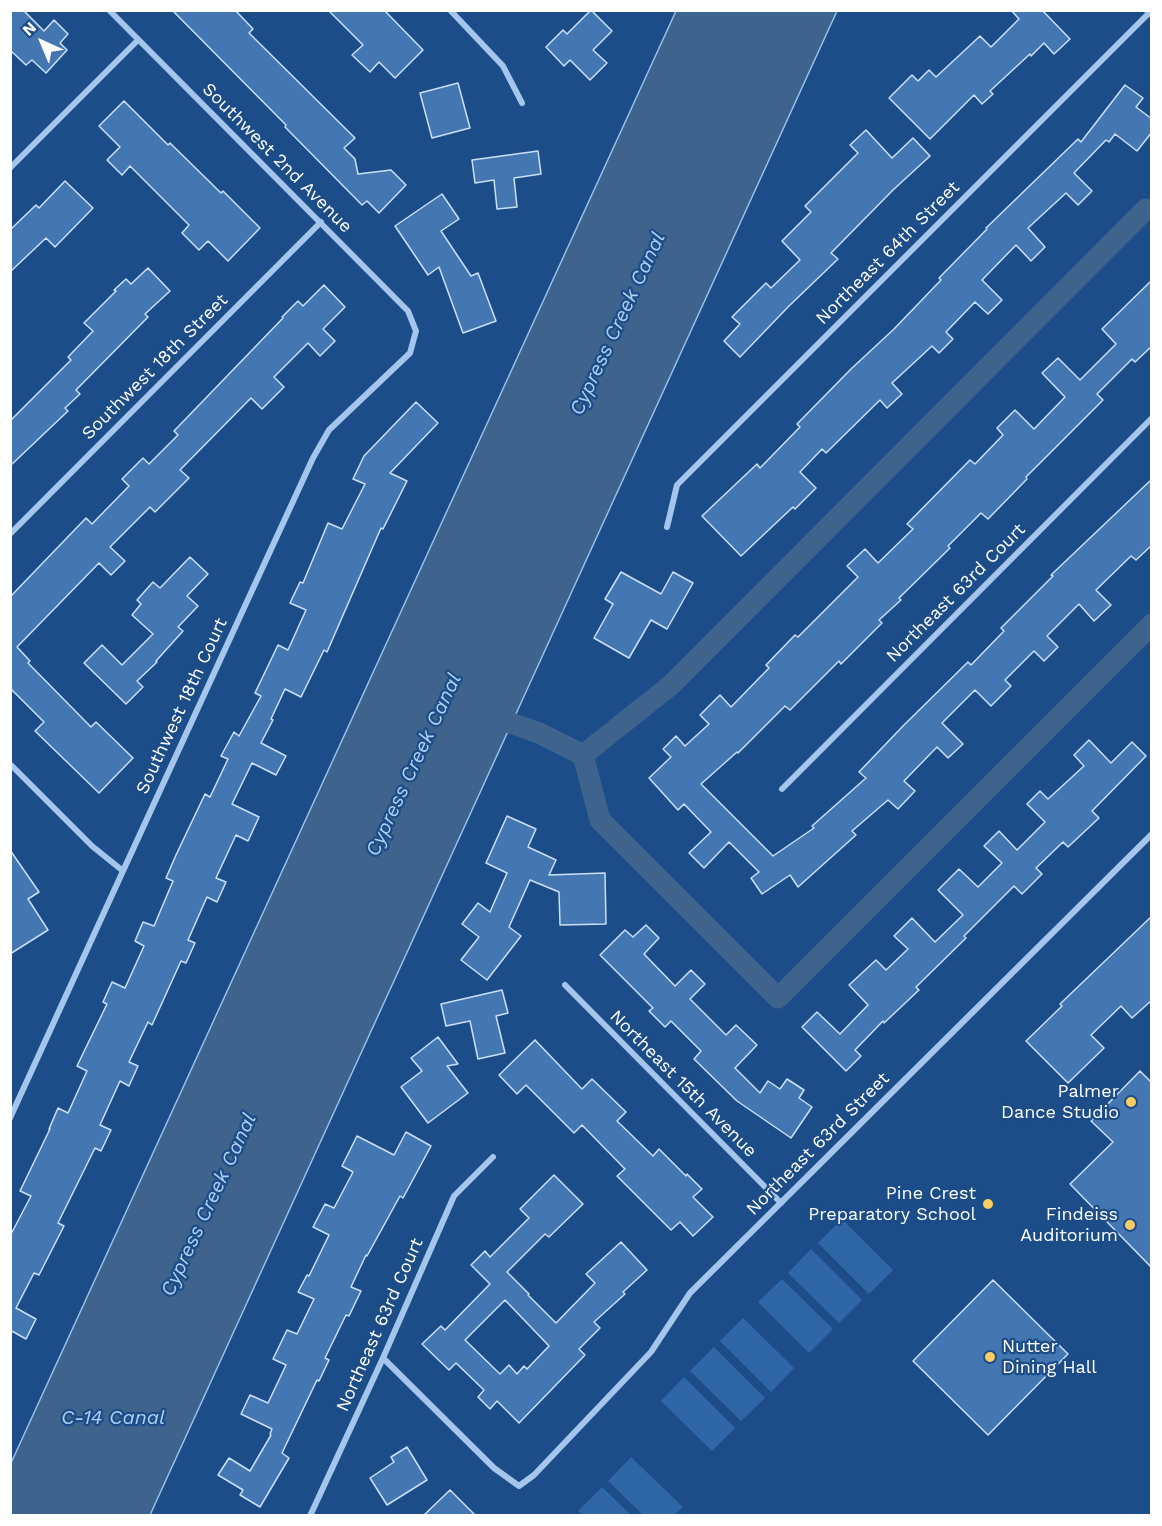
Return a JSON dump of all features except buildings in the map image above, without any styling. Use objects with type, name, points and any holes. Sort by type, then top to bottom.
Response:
[{"type":"street","name":"Southwest 2nd Avenue","points":[[109,10],[408,311],[416,331]]},
{"type":"street","points":[[450,10],[503,66],[522,103]]},
{"type":"street","name":"Northeast 64th Street","points":[[668,527],[677,485],[1150,12]]},
{"type":"street","points":[[10,168],[138,40]]},
{"type":"street","name":"Southwest 18th Street","points":[[10,534],[321,222]]},
{"type":"street","name":"Southwest 18th Court","points":[[10,1118],[313,458],[329,430],[410,352],[416,331]]},
{"type":"street","name":"Northeast 63rd Court","points":[[782,789],[1152,418]]},
{"type":"street","points":[[10,764],[92,846],[123,871]]},
{"type":"street","name":"Northeast 63rd Street","points":[[383,1358],[494,1468],[519,1486],[534,1475],[651,1352],[690,1293],[1152,834]]},
{"type":"street","name":"Northeast 15th Avenue","points":[[565,985],[781,1203]]},
{"type":"street","name":"Northeast 63rd Court","points":[[310,1515],[383,1358],[454,1196],[493,1157]]},
{"type":"shaded area","points":[[842,1219],[893,1270],[869,1294],[818,1243]]},
{"type":"shaded area","points":[[811,1249],[862,1300],[839,1323],[788,1273]]},
{"type":"shaded area","points":[[782,1279],[833,1329],[809,1353],[758,1302]]},
{"type":"shaded area","points":[[743,1318],[794,1368],[771,1392],[720,1341]]},
{"type":"shaded area","points":[[714,1347],[765,1398],[741,1421],[690,1371]]},
{"type":"shaded area","points":[[684,1377],[735,1428],[712,1451],[661,1401]]},
{"type":"shaded area","points":[[631,1457],[683,1507],[674,1515],[643,1515],[608,1481]]},
{"type":"shaded area","points":[[602,1487],[631,1515],[583,1515],[578,1511]]},
{"type":"water","name":"C-14 Canal","points":[[676,11],[837,11],[150,1515],[11,1515],[11,1463]]},
{"type":"waterway","points":[[583,755],[671,685],[1146,209]]},
{"type":"waterway","points":[[485,714],[539,733],[583,755],[600,820],[778,998],[1152,624]]},
{"type":"place","name":"Palmer Dance Studio","points":[[1131,1102]]},
{"type":"place","name":"Pine Crest Preparatory School","points":[[988,1204]]},
{"type":"place","name":"Findeiss Auditorium","points":[[1130,1225]]},
{"type":"place","name":"Nutter Dining Hall","points":[[990,1357]]},
{"type":"water label","name":"Cypress Creek Canal","points":[[618,324]]},
{"type":"water label","name":"Cypress Creek Canal","points":[[414,765]]},
{"type":"water label","name":"Cypress Creek Canal","points":[[209,1205]]}]
